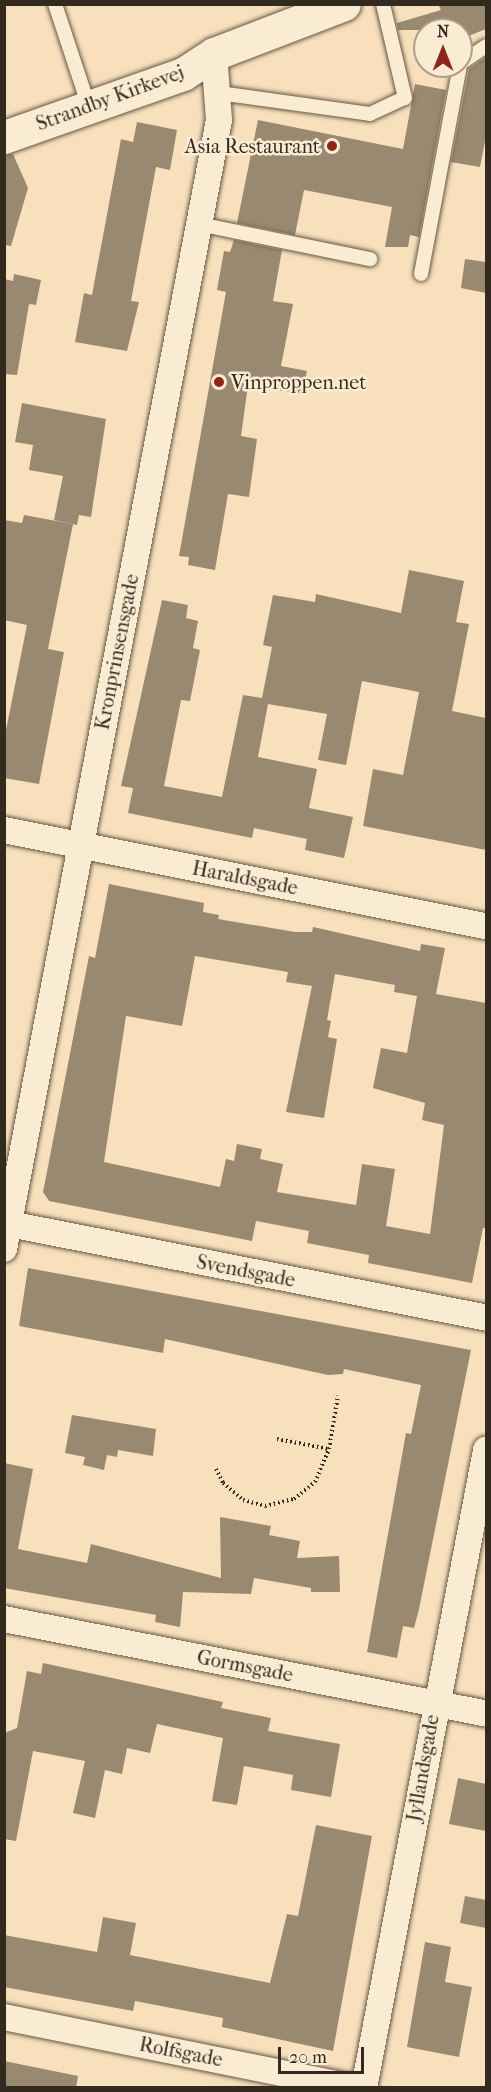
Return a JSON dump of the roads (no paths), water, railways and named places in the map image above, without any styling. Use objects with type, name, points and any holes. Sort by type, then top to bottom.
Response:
[{"type":"street","name":"Strandby Kirkevej","points":[[4,137],[175,56],[214,54],[344,4]]},
{"type":"street","name":"Kronprinsensgade","points":[[4,1249],[7,1223],[219,120],[219,93],[214,54]]},
{"type":"street","name":"Strandby Kirkevej","points":[[4,116],[85,97]]},
{"type":"street","name":"Haraldsgade","points":[[4,830],[486,926]]},
{"type":"street","name":"Svendsgade","points":[[7,1223],[486,1318]]},
{"type":"street","name":"Jyllandsgade","points":[[364,2088],[435,1704],[486,1450]]},
{"type":"street","name":"Gormsgade","points":[[4,1618],[486,1714]]},
{"type":"street","name":"Rolfsgade","points":[[4,2018],[357,2088]]},
{"type":"lane","points":[[55,4],[85,97]]},
{"type":"lane","points":[[219,93],[369,114],[405,98],[383,4]]},
{"type":"lane","points":[[473,55],[486,46]]},
{"type":"lane","points":[[421,273],[457,78]]},
{"type":"lane","points":[[199,224],[370,259]]},
{"type":"place","name":"Asia Restaurant","points":[[332,146]]},
{"type":"place","name":"Vinproppen.net","points":[[219,382]]}]
